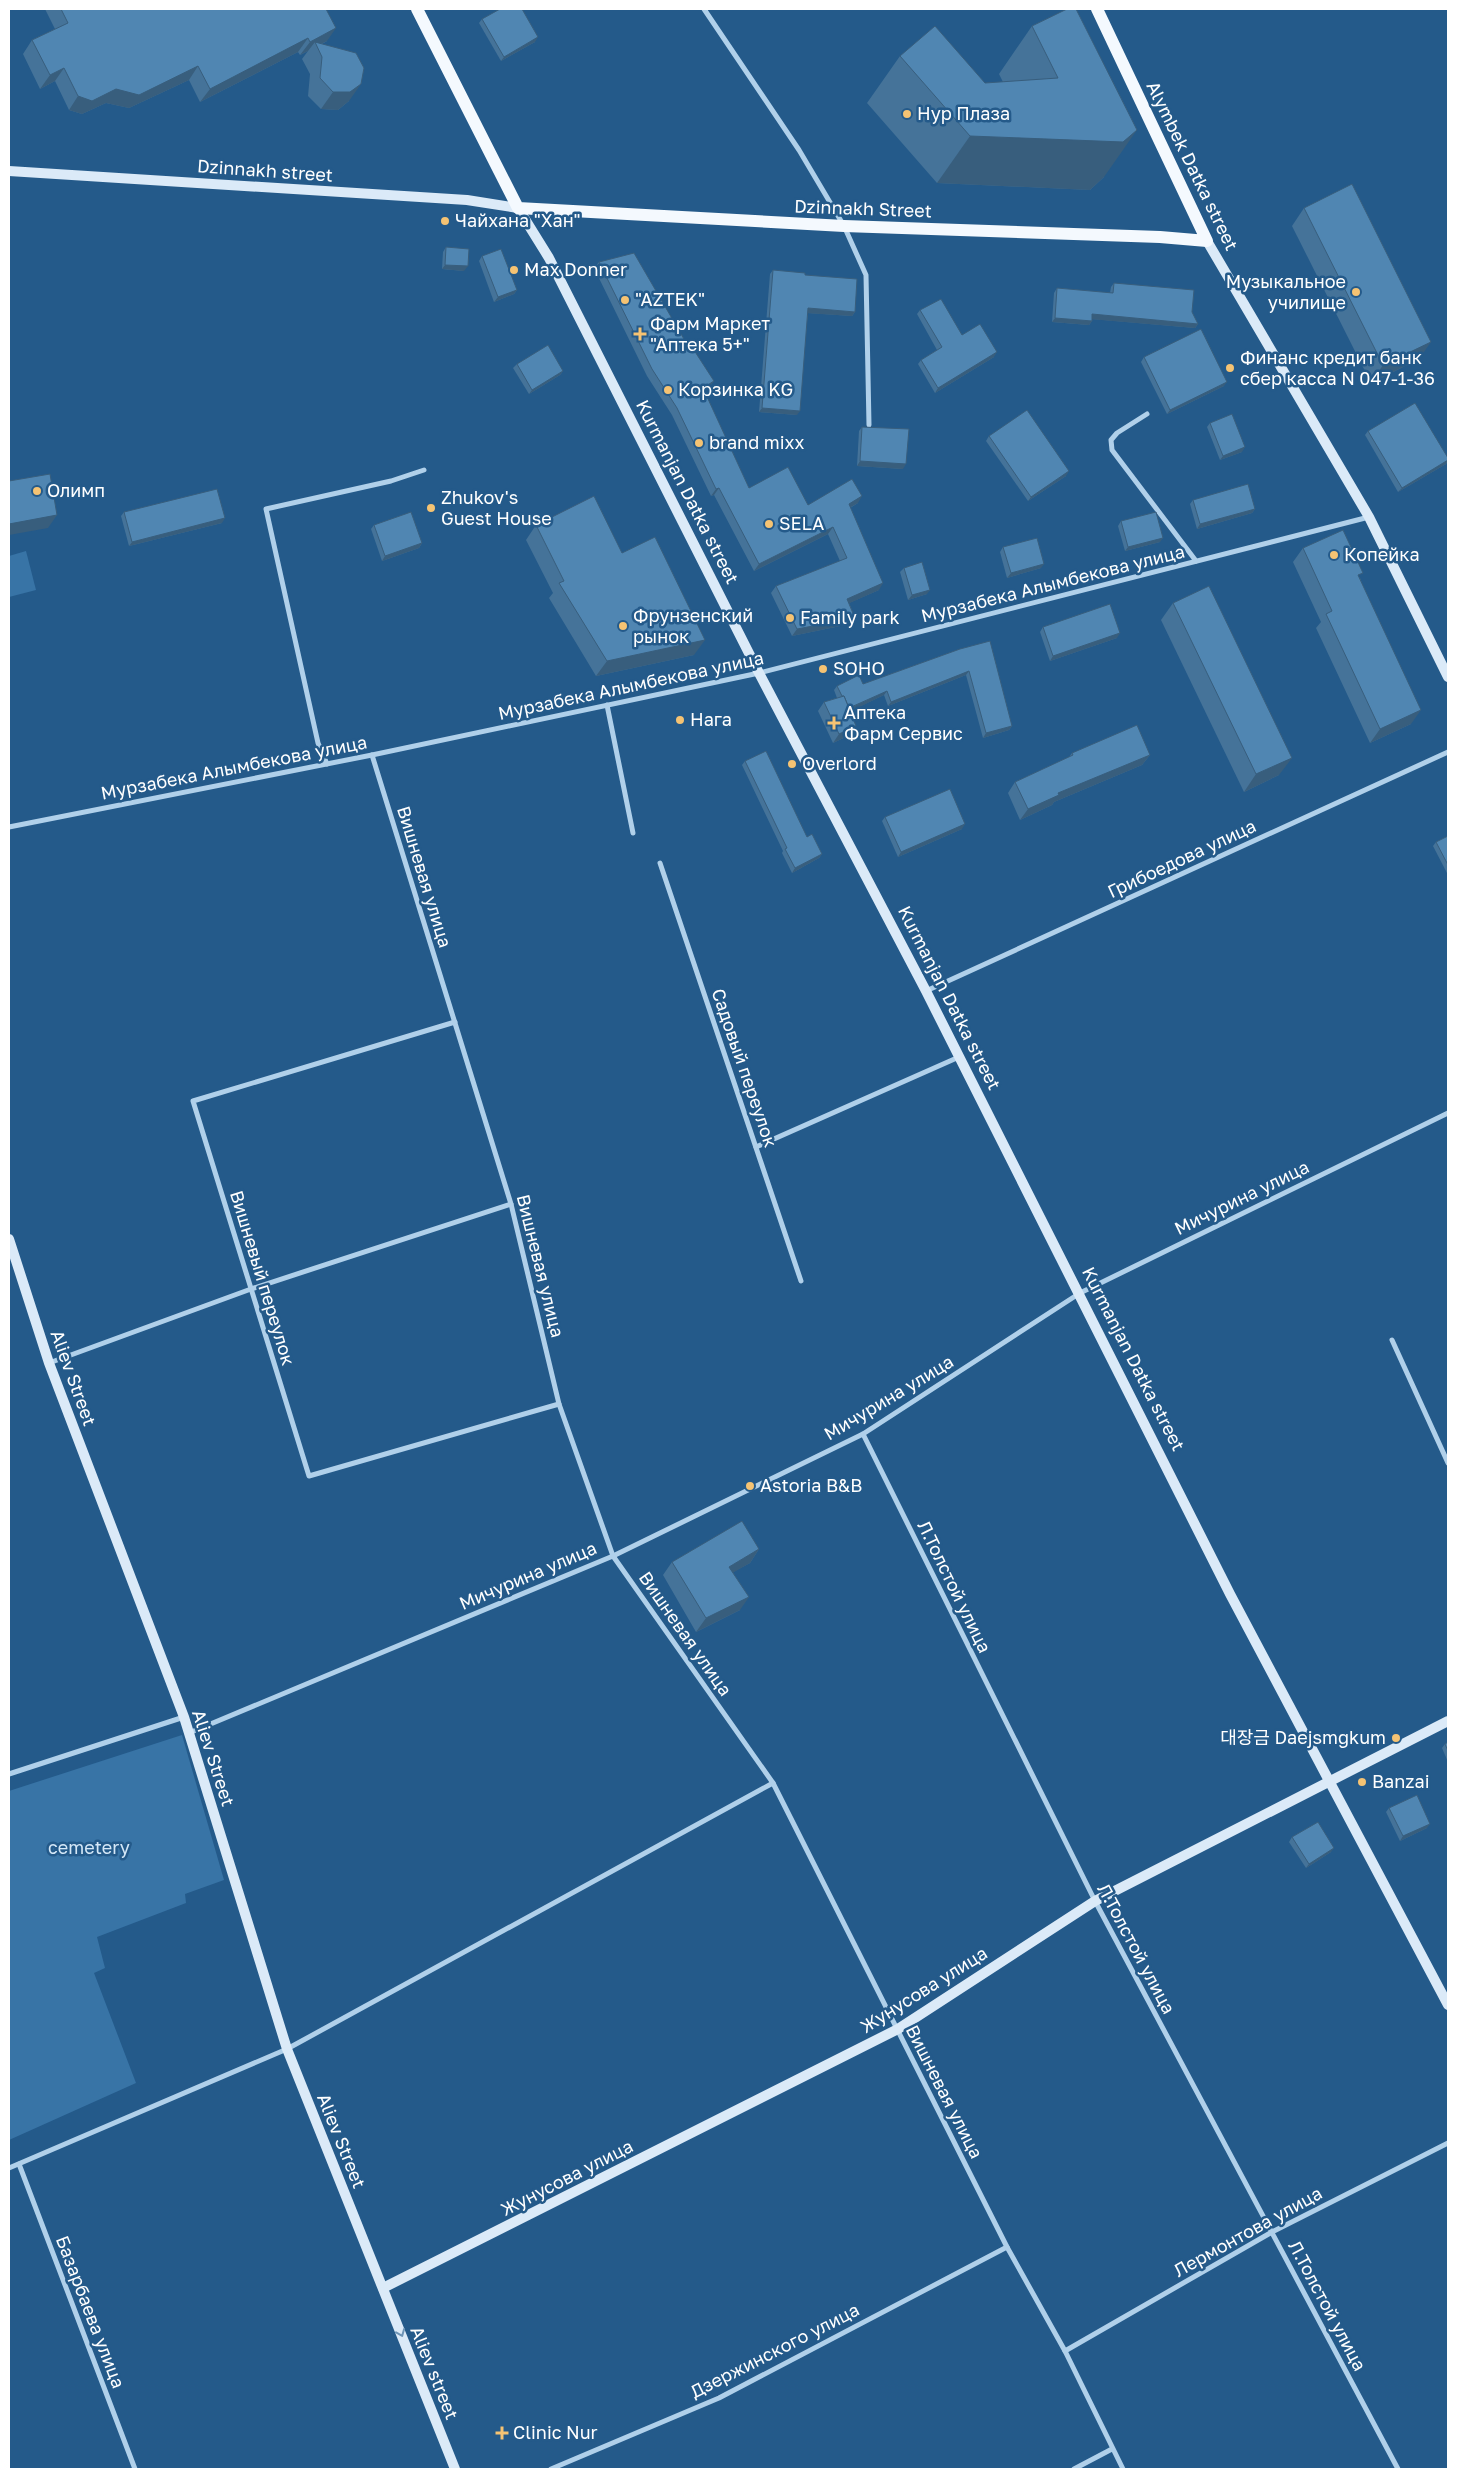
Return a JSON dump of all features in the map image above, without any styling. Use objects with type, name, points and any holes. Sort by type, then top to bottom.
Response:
[{"type":"main road","name":"Kurmanjan Datka street","points":[[417,9],[518,208],[549,258],[759,673],[926,991],[1080,1293],[1230,1594],[1448,2005]]},
{"type":"main road","name":"Alymbek Datka street","points":[[1097,9],[1207,240],[1369,517],[1448,677]]},
{"type":"main road","name":"Dzinnakh street","points":[[10,168],[467,200],[518,208]]},
{"type":"main road","name":"Dzinnakh Street","points":[[518,208],[844,226],[1207,240]]},
{"type":"main road","name":"Aliev Street","points":[[9,1240],[49,1363],[184,1718],[287,2049],[383,2288]]},
{"type":"main road","name":"Жунусова улица","points":[[383,2288],[898,2030],[1095,1901],[1329,1780],[1448,1722]]},
{"type":"main road","name":"Aliev street","points":[[383,2288],[455,2469]]},
{"type":"street","points":[[704,9],[799,150],[844,226],[866,275],[870,425]]},
{"type":"street","points":[[1147,414],[1118,433],[1111,440],[1112,450],[1196,561]]},
{"type":"street","points":[[327,764],[318,743],[266,509],[391,480],[424,470]]},
{"type":"street","name":"Мурзабека Алымбекова улица","points":[[9,827],[372,755],[759,673],[1369,517]]},
{"type":"street","points":[[607,705],[633,833]]},
{"type":"street","name":"Грибоедова улица","points":[[926,991],[1448,752]]},
{"type":"street","name":"Вишневая улица","points":[[372,755],[511,1204],[560,1404],[613,1556],[772,1784],[1007,2247],[1065,2351],[1123,2469]]},
{"type":"street","name":"Садовый переулок","points":[[660,863],[801,1281]]},
{"type":"street","name":"Вишневый переулок","points":[[455,1022],[192,1101],[309,1476],[560,1404]]},
{"type":"street","points":[[756,1147],[959,1057]]},
{"type":"street","name":"Мичурина улица","points":[[189,1733],[613,1556],[863,1434],[1080,1293],[1448,1113]]},
{"type":"street","points":[[49,1363],[251,1289],[511,1204]]},
{"type":"street","points":[[1392,1340],[1448,1463]]},
{"type":"street","name":"Л.Толстой улица","points":[[863,1434],[1095,1901],[1398,2469]]},
{"type":"street","points":[[9,1774],[184,1718]]},
{"type":"street","points":[[9,2168],[287,2049],[772,1784]]},
{"type":"street","name":"Лермонтова улица","points":[[1065,2351],[1272,2232],[1448,2143]]},
{"type":"street","name":"Базарбаева улица","points":[[19,2164],[135,2469]]},
{"type":"street","name":"Дзержинского улица","points":[[551,2469],[719,2398],[1007,2247]]},
{"type":"street","points":[[1074,2469],[1112,2449]]},
{"type":"green space","points":[[26,551],[36,590],[9,597],[9,556]]},
{"type":"green space","name":"cemetery","points":[[182,1735],[224,1880],[185,1894],[186,1903],[97,1937],[105,1968],[94,1973],[136,2083],[9,2140],[9,1791]]},
{"type":"building","points":[[61,9],[326,9],[336,28],[310,42],[308,38],[210,89],[198,66],[139,95],[116,89],[92,101],[78,96],[64,68],[50,75],[32,40],[68,23]]},
{"type":"building","points":[[500,9],[522,9],[538,37],[504,57],[482,19]]},
{"type":"building","points":[[1067,9],[1076,9],[1137,130],[1123,142],[970,136],[900,56],[935,26],[985,83],[1058,78],[1032,26]]},
{"type":"building","points":[[315,42],[356,53],[364,68],[361,84],[350,92],[333,92],[320,78],[322,57]]},
{"type":"building","name":"Музыкальное училище","points":[[1352,184],[1431,342],[1383,365],[1304,208]]},
{"type":"building","points":[[446,247],[469,249],[468,266],[445,265]]},
{"type":"building","points":[[501,249],[517,290],[498,297],[482,256]]},
{"type":"building","points":[[634,253],[688,346],[690,344],[714,381],[703,388],[749,488],[788,467],[808,505],[852,479],[862,496],[849,504],[883,583],[847,599],[855,618],[797,629],[776,586],[847,558],[833,527],[759,564],[719,488],[716,489],[677,408],[652,369],[599,262]]},
{"type":"building","points":[[773,270],[805,273],[805,275],[857,279],[855,312],[808,308],[800,411],[762,408]]},
{"type":"building","points":[[1114,283],[1194,290],[1192,312],[1198,324],[1092,314],[1092,321],[1055,318],[1057,288],[1113,293]]},
{"type":"building","points":[[941,299],[962,335],[980,324],[997,352],[938,388],[921,360],[942,347],[920,310]]},
{"type":"building","points":[[1201,329],[1227,382],[1170,410],[1144,357]]},
{"type":"building","points":[[548,345],[563,371],[532,390],[517,364]]},
{"type":"building","points":[[1415,403],[1448,460],[1402,488],[1368,431]]},
{"type":"building","points":[[1027,410],[1069,471],[1031,497],[989,436]]},
{"type":"building","points":[[1232,414],[1245,447],[1223,456],[1210,423]]},
{"type":"building","points":[[862,427],[909,429],[906,464],[860,461]]},
{"type":"building","points":[[50,474],[57,515],[9,524],[9,481]]},
{"type":"building","points":[[1248,484],[1255,509],[1200,524],[1193,500]]},
{"type":"building","points":[[217,489],[225,518],[132,542],[124,512]]},
{"type":"building","points":[[594,496],[622,553],[655,537],[705,640],[607,661],[559,583],[564,581],[536,525]]},
{"type":"building","points":[[411,512],[422,543],[385,556],[374,525]]},
{"type":"building","points":[[1156,512],[1163,538],[1128,547],[1121,521]]},
{"type":"building","points":[[1343,530],[1363,573],[1358,575],[1421,710],[1380,729],[1326,614],[1332,611],[1303,548]]},
{"type":"building","points":[[1037,538],[1044,564],[1011,573],[1003,547]]},
{"type":"building","points":[[922,562],[930,590],[912,595],[904,568]]},
{"type":"building","points":[[1209,586],[1292,758],[1256,774],[1173,603]]},
{"type":"building","points":[[1110,604],[1120,633],[1053,656],[1043,627]]},
{"type":"building","points":[[990,641],[1012,726],[986,733],[969,671],[891,702],[887,691],[849,708],[837,686],[859,675],[863,684],[960,649]]},
{"type":"building","points":[[844,696],[856,726],[839,734],[824,702]]},
{"type":"building","points":[[1137,725],[1150,755],[1058,793],[1059,795],[1028,809],[1015,782],[1073,755],[1072,753]]},
{"type":"building","points":[[766,751],[807,837],[812,834],[822,854],[795,868],[745,761]]},
{"type":"building","points":[[950,789],[965,824],[901,852],[885,817]]},
{"type":"building","points":[[1448,836],[1448,865],[1436,842]]},
{"type":"building","points":[[742,1521],[759,1549],[729,1567],[749,1597],[706,1618],[672,1562]]},
{"type":"building","points":[[1417,1795],[1430,1824],[1403,1836],[1389,1808]]},
{"type":"building","points":[[1318,1822],[1334,1848],[1309,1864],[1292,1837]]},
{"type":"place","name":"Нур Плаза","points":[[907,114]]},
{"type":"place","name":"Чайхана \"Хан\"","points":[[445,221]]},
{"type":"place","name":"Max Donner","points":[[514,270]]},
{"type":"place","name":"Музыкальное училище","points":[[1356,292]]},
{"type":"place","name":"\"AZTEK\"","points":[[625,300]]},
{"type":"place","name":"Фарм Маркет \"Аптека 5+\"","points":[[640,334]]},
{"type":"place","name":"Финанс кредит банк сбер касса N 047-1-36","points":[[1230,368]]},
{"type":"place","name":"Корзинка KG","points":[[668,390]]},
{"type":"place","name":"brand mixx","points":[[699,443]]},
{"type":"place","name":"Олимп","points":[[37,491]]},
{"type":"place","name":"Zhukov's Guest House","points":[[431,508]]},
{"type":"place","name":"SELA","points":[[769,524]]},
{"type":"place","name":"Копейка","points":[[1334,555]]},
{"type":"place","name":"Family park","points":[[790,618]]},
{"type":"place","name":"Фрунзенский рынок","points":[[623,626]]},
{"type":"place","name":"SOHO","points":[[823,669]]},
{"type":"place","name":"Нага","points":[[680,720]]},
{"type":"place","name":"Аптека Фарм Сервис","points":[[834,723]]},
{"type":"place","name":"Overlord","points":[[792,764]]},
{"type":"place","name":"Astoria B&B","points":[[750,1486]]},
{"type":"place","name":"대장금 Daejsmgkum","points":[[1396,1738]]},
{"type":"place","name":"Banzai","points":[[1362,1782]]},
{"type":"place","name":"Clinic Nur","points":[[502,2433]]}]
